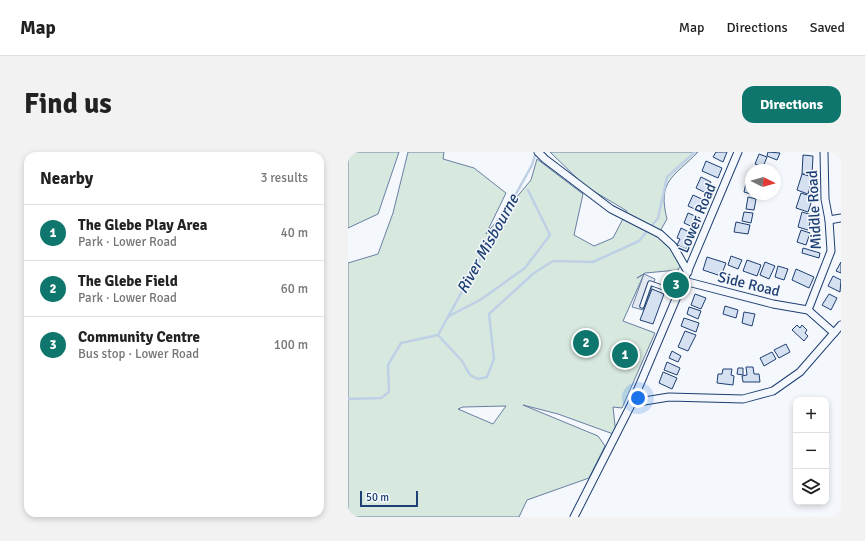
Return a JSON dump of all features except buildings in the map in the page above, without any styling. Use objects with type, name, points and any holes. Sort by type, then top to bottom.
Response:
[{"type":"street","points":[[538,152],[545,160],[611,209],[660,234],[673,246],[688,272]]},
{"type":"street","name":"Lower Road","points":[[574,517],[632,403],[738,152]]},
{"type":"street","name":"Middle Road","points":[[808,310],[831,250],[829,220],[825,199],[824,152]]},
{"type":"street","points":[[829,220],[841,218]]},
{"type":"street","name":"Side Road","points":[[684,281],[773,304],[808,310]]},
{"type":"street","points":[[808,310],[834,333]]},
{"type":"street","points":[[632,403],[669,396],[742,399],[773,391],[800,372],[841,325]]},
{"type":"lane","points":[[642,306],[650,283],[679,293]]},
{"type":"shaded area","points":[[348,152],[399,152],[378,214],[348,228]]},
{"type":"shaded area","points":[[408,152],[444,152],[443,159],[474,168],[506,193],[486,234],[531,180],[537,159],[583,194],[574,235],[594,246],[613,238],[627,211],[585,186],[550,152],[698,152],[670,180],[666,187],[664,196],[664,206],[667,219],[659,233],[682,262],[678,270],[645,273],[637,278],[644,274],[623,321],[655,333],[622,408],[613,407],[616,435],[558,414],[523,405],[598,436],[605,446],[589,478],[527,500],[519,517],[348,517],[348,263],[378,254],[393,213]],"holes":[[[506,406],[493,424],[458,409],[463,407]]]},
{"type":"shaded area","points":[[644,274],[655,279],[643,310],[632,307]]},
{"type":"waterway","name":"River Misbourne","points":[[348,399],[381,398],[389,392],[388,365],[401,343],[438,335],[532,165],[536,152]]},
{"type":"waterway","name":"River Misbourne","points":[[438,335],[462,361],[470,375],[478,379],[487,377],[494,359],[489,314],[534,273],[553,261],[593,262],[639,241],[658,218],[667,177],[695,152]]},
{"type":"waterway","points":[[449,316],[480,300],[525,268],[550,235],[528,190]]},
{"type":"place","name":"Community Centre","points":[[676,285]]},
{"type":"place","name":"The Glebe Field","points":[[586,343]]},
{"type":"place","name":"The Glebe Play Area","points":[[625,355]]}]
